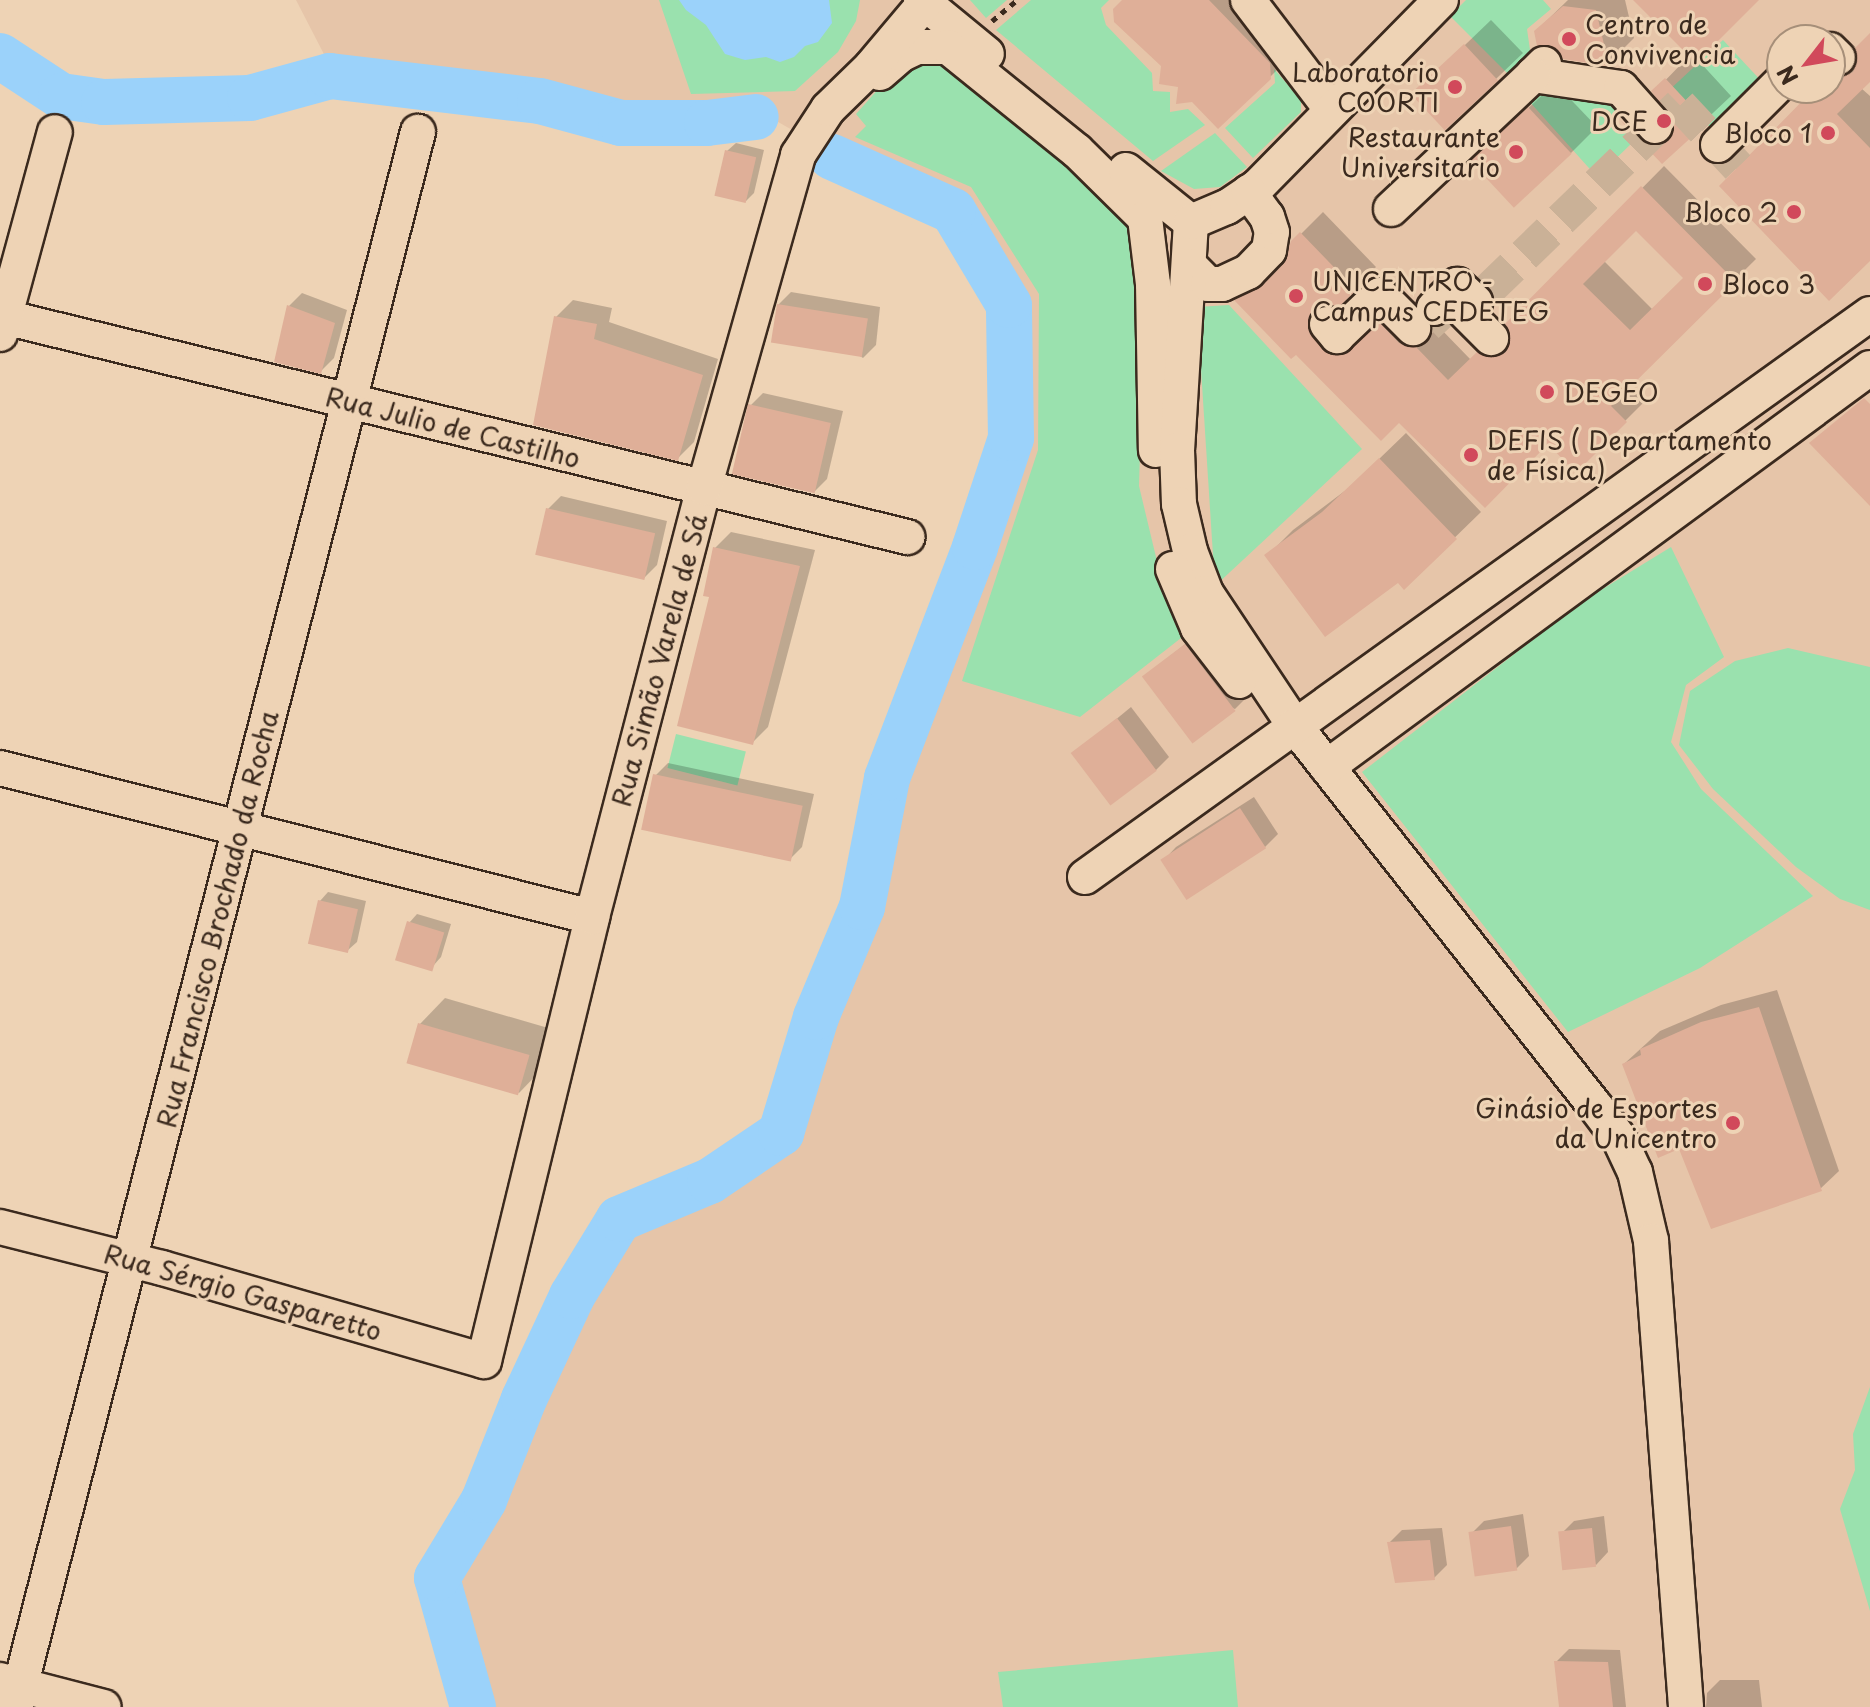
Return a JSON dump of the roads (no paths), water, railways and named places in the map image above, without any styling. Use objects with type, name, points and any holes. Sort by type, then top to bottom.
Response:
[{"type":"street","points":[[1248,0],[1331,109]]},
{"type":"street","points":[[1191,222],[1227,207],[1249,192],[1441,0]]},
{"type":"street","points":[[922,2],[1191,222]]},
{"type":"street","name":"Rua Simão Varela de Sá","points":[[484,1361],[592,917],[704,488],[798,155],[828,109],[871,67],[922,2]]},
{"type":"street","points":[[825,132],[842,110],[902,54],[917,47],[948,47],[1077,151],[1145,218],[1153,284],[1157,491],[1175,578],[1198,628],[1287,730],[1327,767],[1595,1106],[1619,1138],[1635,1172],[1651,1241],[1686,1707]]},
{"type":"street","points":[[1391,209],[1538,69],[1621,88],[1655,126]]},
{"type":"street","points":[[1718,145],[1766,97]]},
{"type":"street","points":[[1,323],[55,132]]},
{"type":"street","name":"Rua Francisco Brochado da Rocha","points":[[12,1690],[129,1260],[418,132]]},
{"type":"street","points":[[1190,266],[1208,284],[1222,284],[1248,272],[1269,250],[1272,232],[1267,217],[1249,192]]},
{"type":"street","points":[[1191,222],[1177,450],[1179,504],[1190,551],[1206,593],[1287,730]]},
{"type":"street","points":[[1327,324],[1337,336],[1380,295],[1446,313],[1491,338]]},
{"type":"street","points":[[1085,877],[1870,314]]},
{"type":"street","name":"Rua Julio de Castilho","points":[[1,323],[349,401],[907,537]]},
{"type":"street","points":[[1327,767],[1870,368]]},
{"type":"street","points":[[0,768],[592,917]]},
{"type":"street","name":"Rua Sérgio Gasparetto","points":[[0,1227],[129,1260],[484,1361]]},
{"type":"street","points":[[12,1690],[104,1707]]},
{"type":"water","points":[[679,0],[829,0],[832,23],[818,42],[805,46],[794,57],[780,62],[766,57],[745,60],[725,54],[706,25],[686,10]]},
{"type":"waterway","points":[[0,56],[61,96],[104,102],[250,98],[330,76],[540,101],[621,123],[707,123],[756,117]]},
{"type":"waterway","points":[[473,1707],[437,1578],[484,1500],[524,1399],[572,1296],[619,1219],[710,1181],[781,1133],[816,1017],[862,907],[887,778],[975,547],[1011,438],[1009,305],[953,211],[832,157]]},
{"type":"tunnel","points":[[1414,327],[1434,308],[1451,326],[1680,105],[1738,167]]},
{"type":"place","name":"Centro de Convivencia","points":[[1569,39]]},
{"type":"place","name":"Laboratorio COORTI","points":[[1455,87]]},
{"type":"place","name":"DCE","points":[[1664,121]]},
{"type":"place","name":"Bloco 1","points":[[1828,133]]},
{"type":"place","name":"Restaurante Universitario","points":[[1516,152]]},
{"type":"place","name":"Bloco 2","points":[[1794,212]]},
{"type":"place","name":"Bloco 3","points":[[1705,284]]},
{"type":"place","name":"UNICENTRO - Campus CEDETEG","points":[[1296,296]]},
{"type":"place","name":"DEGEO","points":[[1547,392]]},
{"type":"place","name":"DEFIS ( Departamento de Física)","points":[[1471,455]]},
{"type":"place","name":"Ginásio de Esportes da Unicentro","points":[[1733,1123]]}]
